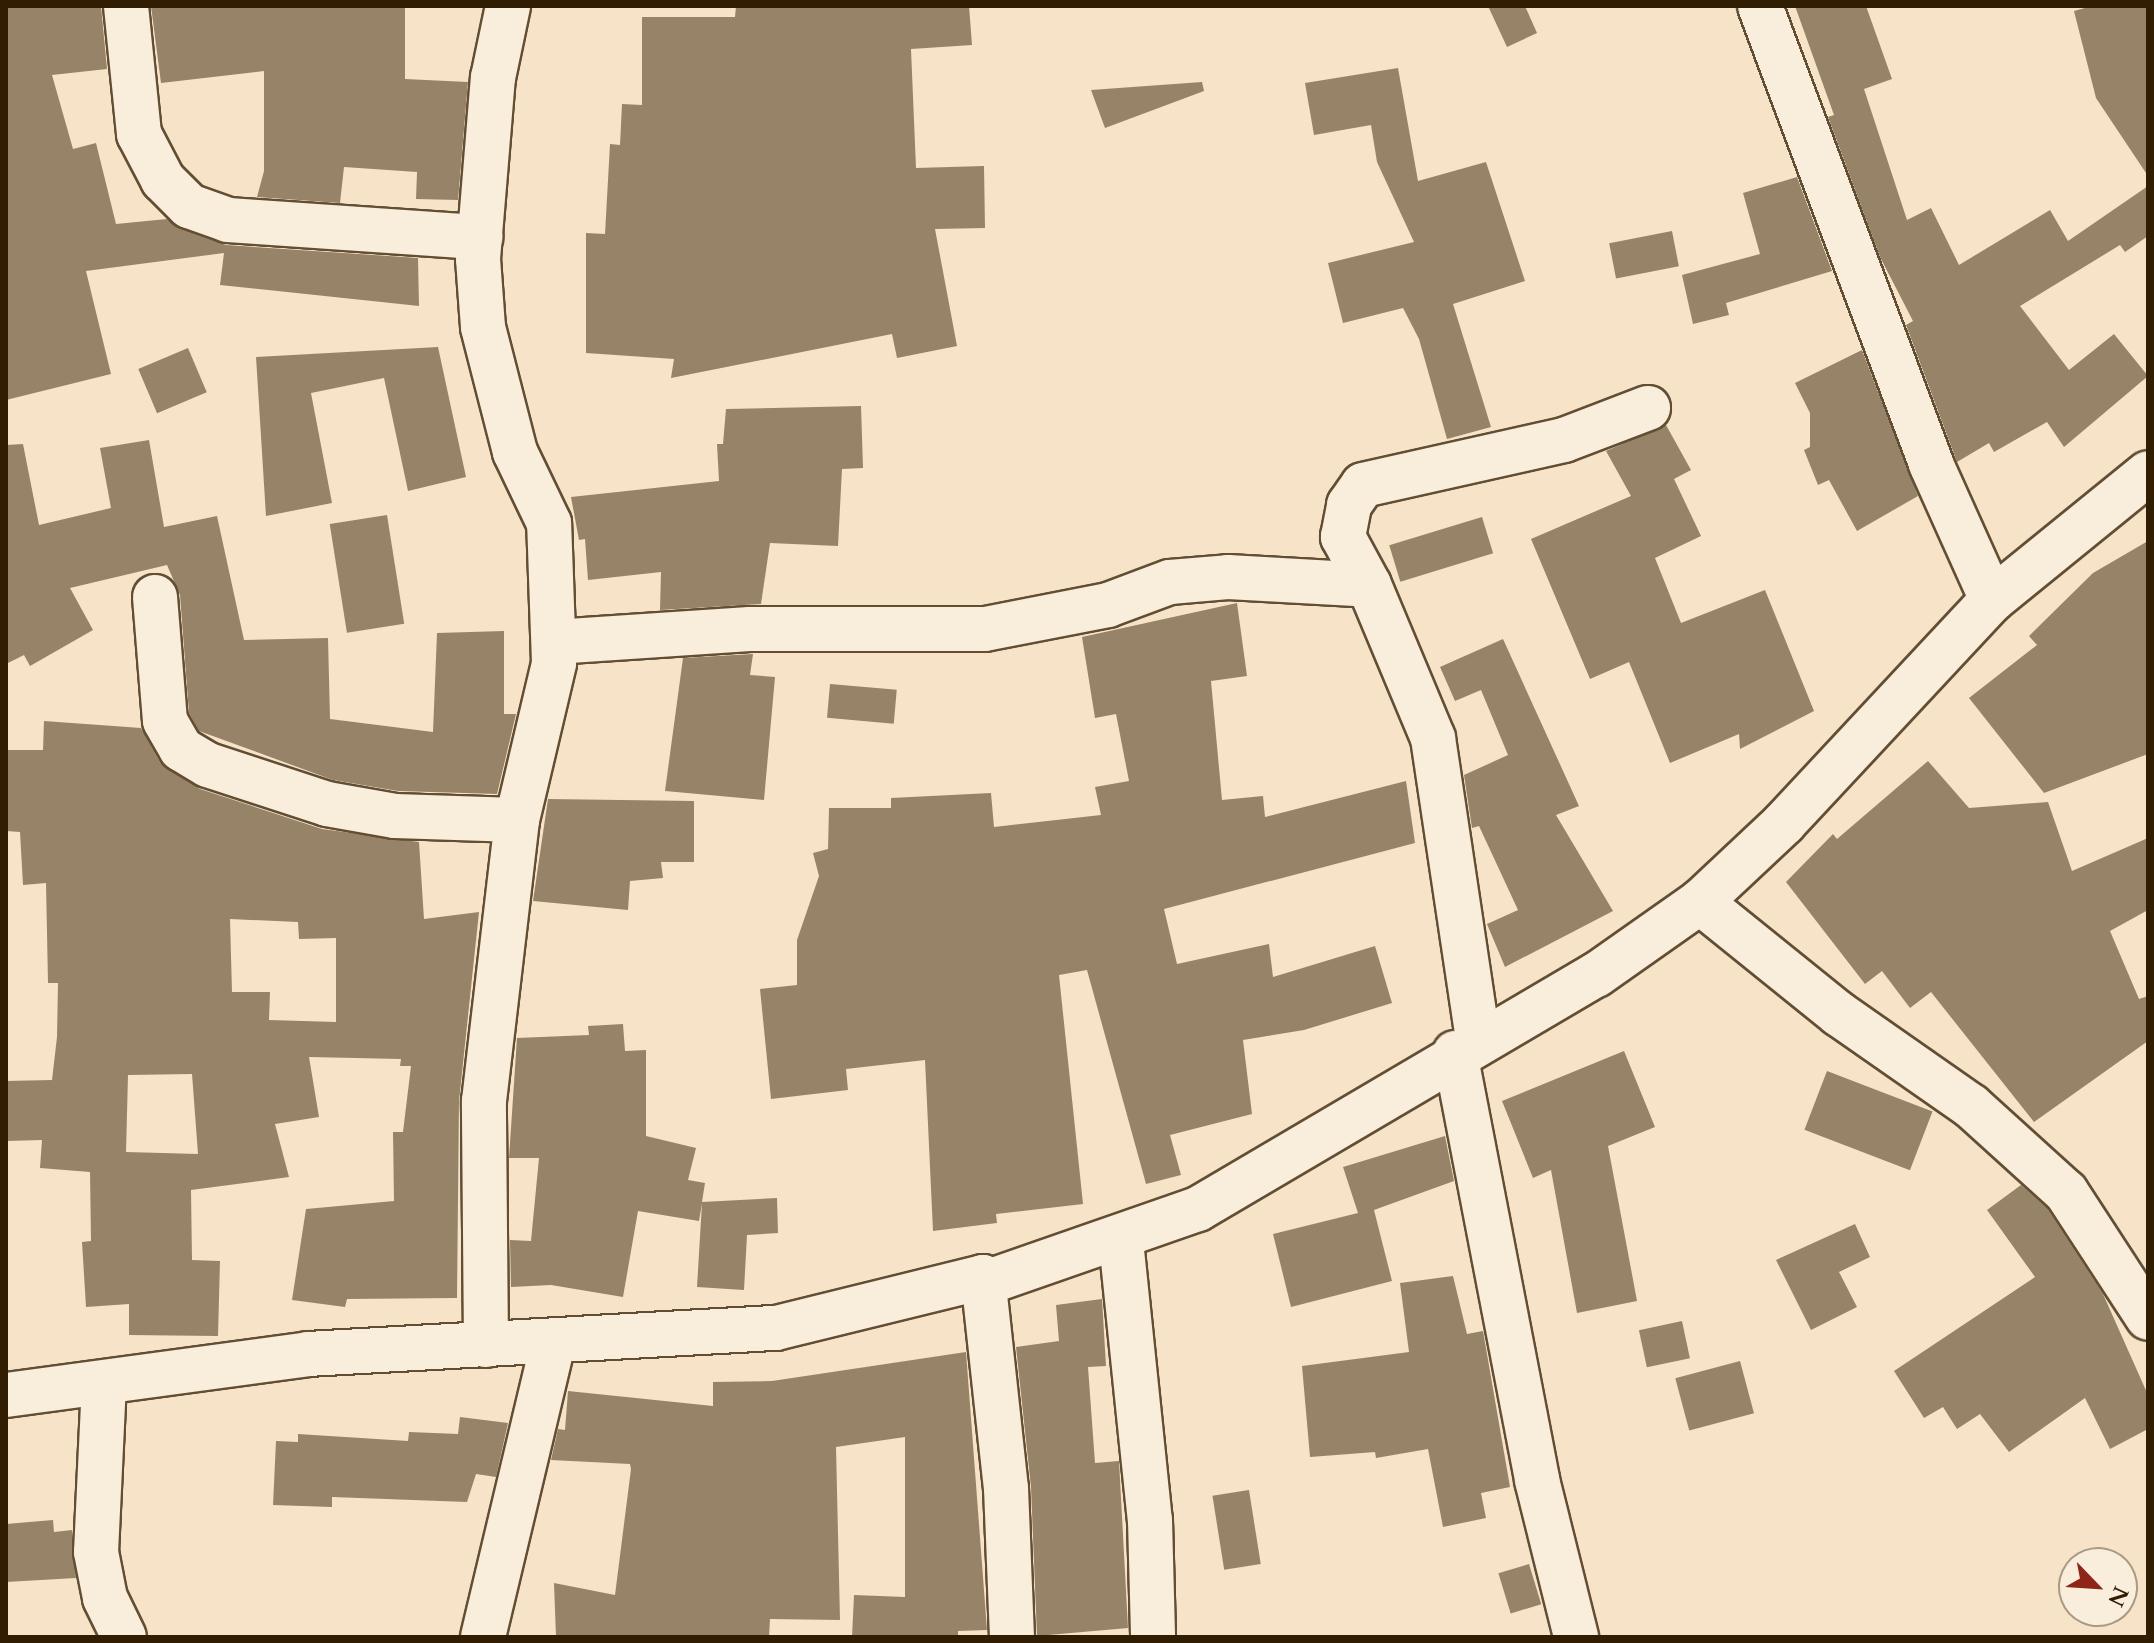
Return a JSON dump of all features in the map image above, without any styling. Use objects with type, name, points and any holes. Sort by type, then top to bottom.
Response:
[{"type":"street","points":[[126,6],[139,134],[163,180],[189,206],[228,220],[480,237]]},
{"type":"street","points":[[486,1345],[484,1101],[517,820],[554,642],[549,523],[515,452],[483,327],[480,237],[493,78],[508,6]]},
{"type":"street","points":[[1760,6],[1925,449],[1992,600]]},
{"type":"street","points":[[1576,1637],[1537,1480],[1466,1047],[1433,738],[1369,585],[1343,537],[1349,505],[1363,485],[1564,440],[1648,408]]},
{"type":"street","points":[[6,1395],[308,1354],[553,1344],[776,1328],[983,1277],[991,1281],[1121,1241],[1198,1209],[1466,1047],[1596,975],[1700,902],[1784,823],[1992,600],[2148,473]]},
{"type":"street","points":[[554,642],[750,629],[985,629],[1108,605],[1170,582],[1228,577],[1369,585]]},
{"type":"street","points":[[155,597],[165,721],[181,749],[208,765],[327,804],[395,816],[517,820]]},
{"type":"street","points":[[1700,902],[1839,1014],[1971,1106],[2066,1192],[2148,1318]]},
{"type":"street","points":[[1121,1241],[1150,1520],[1153,1637]]},
{"type":"street","points":[[983,1277],[1006,1488],[1012,1637]]},
{"type":"street","points":[[483,1637],[553,1344]]},
{"type":"street","points":[[104,1383],[96,1552],[105,1598],[124,1637]]},
{"type":"building","points":[[6,6],[101,6],[107,69],[52,75],[73,149],[96,143],[116,224],[167,219],[226,245],[418,258],[419,306],[220,285],[224,253],[86,271],[111,374],[6,400]]},
{"type":"building","points":[[151,6],[405,6],[405,79],[468,82],[458,200],[416,199],[417,172],[344,167],[340,203],[257,197],[264,171],[264,71],[161,83]]},
{"type":"building","points":[[736,6],[969,6],[972,45],[911,49],[916,168],[984,166],[985,228],[935,229],[957,346],[897,358],[892,334],[671,378],[674,359],[586,353],[586,233],[605,234],[610,144],[620,145],[622,104],[642,105],[642,17],[735,17]]},
{"type":"building","points":[[1488,6],[1525,6],[1537,33],[1507,47]]},
{"type":"building","points":[[1795,6],[1866,6],[1892,79],[1864,89],[1907,220],[1931,208],[1959,265],[2050,210],[2068,241],[2148,186],[2148,236],[2125,252],[2120,245],[2020,306],[2069,370],[2114,334],[2148,376],[2064,447],[2047,422],[1994,452],[1989,443],[1957,462],[1906,325],[1913,321],[1880,257],[1828,117],[1834,115]]},
{"type":"building","points":[[2092,6],[2148,6],[2148,176],[2096,98],[2074,11]]},
{"type":"building","points":[[1398,68],[1418,181],[1486,162],[1525,281],[1453,304],[1491,427],[1447,439],[1419,339],[1403,308],[1343,323],[1328,263],[1414,242],[1377,162],[1371,125],[1314,135],[1305,83]]},
{"type":"building","points":[[1202,82],[1204,91],[1105,128],[1091,90]]},
{"type":"building","points":[[1797,177],[1832,271],[1726,303],[1729,315],[1693,324],[1682,275],[1760,254],[1743,193]]},
{"type":"building","points":[[1672,231],[1679,266],[1616,279],[1609,243]]},
{"type":"building","points":[[438,347],[466,477],[408,491],[384,378],[311,393],[332,503],[266,516],[256,357]]},
{"type":"building","points":[[188,348],[207,392],[157,413],[138,369]]},
{"type":"building","points":[[1862,350],[1918,496],[1857,531],[1829,480],[1818,485],[1804,450],[1810,447],[1810,413],[1795,383]]},
{"type":"building","points":[[861,406],[863,468],[842,469],[838,546],[770,543],[761,604],[660,610],[661,572],[588,580],[585,539],[579,540],[571,497],[719,481],[717,444],[723,444],[726,409]]},
{"type":"building","points":[[1666,425],[1691,470],[1674,479],[1701,536],[1655,558],[1681,623],[1765,590],[1814,711],[1740,749],[1739,734],[1670,763],[1629,662],[1590,679],[1531,539],[1631,496],[1606,451]]},
{"type":"building","points":[[149,440],[164,527],[217,516],[244,640],[328,638],[330,719],[433,732],[437,633],[504,631],[504,714],[516,714],[497,794],[398,791],[333,780],[199,731],[189,713],[180,595],[167,565],[70,588],[93,630],[30,666],[24,655],[6,664],[6,445],[23,444],[39,525],[111,508],[100,448]]},
{"type":"building","points":[[387,515],[404,624],[347,633],[330,524]]},
{"type":"building","points":[[1482,517],[1493,553],[1400,582],[1389,545]]},
{"type":"building","points":[[2148,541],[2148,754],[2044,793],[1969,698],[2037,645],[2029,636],[2093,573]]},
{"type":"building","points":[[1237,603],[1247,676],[1211,681],[1222,800],[1263,796],[1265,817],[1406,781],[1415,843],[1164,909],[1177,964],[1269,944],[1273,977],[1375,946],[1392,1003],[1304,1030],[1243,1040],[1252,1114],[1170,1135],[1181,1175],[1146,1184],[1087,970],[1059,975],[1083,1204],[996,1214],[997,1223],[933,1231],[925,1060],[846,1069],[848,1090],[771,1099],[760,989],[797,985],[797,940],[819,876],[813,853],[828,849],[829,808],[891,808],[891,798],[991,793],[994,827],[1101,815],[1095,787],[1129,781],[1116,714],[1095,718],[1082,637]]},
{"type":"building","points":[[1503,639],[1579,806],[1556,815],[1613,911],[1505,967],[1487,924],[1518,910],[1479,826],[1472,828],[1464,775],[1508,755],[1481,690],[1455,701],[1440,667]]},
{"type":"building","points":[[753,654],[750,675],[775,677],[764,800],[665,791],[683,658]]},
{"type":"building","points":[[830,684],[897,690],[894,724],[827,718]]},
{"type":"building","points":[[44,721],[141,728],[160,762],[200,789],[322,829],[419,842],[424,919],[479,912],[459,1101],[457,1298],[347,1299],[345,1307],[292,1300],[306,1209],[394,1201],[393,1132],[403,1132],[411,1066],[400,1066],[401,1059],[309,1057],[319,1117],[275,1124],[289,1177],[191,1190],[192,1260],[220,1261],[218,1336],[129,1335],[129,1304],[86,1307],[82,1242],[91,1241],[90,1172],[40,1168],[42,1140],[6,1141],[6,1081],[52,1080],[57,1037],[58,983],[48,983],[46,883],[23,885],[20,832],[6,831],[6,750],[43,750]],"holes":[[[230,919],[298,922],[299,939],[336,938],[336,1022],[269,1020],[270,992],[232,992]],[[192,1074],[198,1154],[126,1152],[128,1075]]]},
{"type":"building","points":[[1928,761],[1969,808],[2048,802],[2072,871],[2148,838],[2148,910],[2110,931],[2139,999],[2148,996],[2148,1041],[2034,1122],[1931,992],[1910,1008],[1882,971],[1865,984],[1786,882],[1833,834],[1837,839]]},
{"type":"building","points":[[548,799],[694,801],[694,862],[661,862],[663,878],[630,881],[628,910],[533,901]]},
{"type":"building","points":[[623,1024],[625,1051],[646,1050],[646,1136],[696,1148],[688,1180],[705,1183],[702,1202],[777,1198],[778,1233],[747,1235],[744,1290],[697,1287],[702,1203],[699,1221],[638,1211],[623,1297],[551,1285],[511,1287],[510,1240],[531,1241],[539,1158],[509,1158],[517,1038],[589,1035],[588,1026]]},
{"type":"building","points":[[1624,1051],[1655,1127],[1608,1146],[1637,1301],[1577,1313],[1551,1170],[1533,1178],[1502,1101]]},
{"type":"building","points":[[1827,1071],[1932,1111],[1910,1170],[1804,1130]]},
{"type":"building","points":[[1445,1136],[1454,1181],[1374,1210],[1392,1281],[1291,1307],[1273,1234],[1358,1213],[1343,1167]]},
{"type":"building","points":[[2021,1185],[2047,1208],[2103,1294],[2148,1395],[2148,1429],[2110,1449],[2085,1398],[2009,1452],[1980,1414],[1957,1429],[1943,1407],[1924,1418],[1894,1371],[2035,1277],[1987,1210]]},
{"type":"building","points":[[1855,1224],[1870,1257],[1839,1272],[1857,1307],[1811,1330],[1776,1260]]},
{"type":"building","points":[[1453,1276],[1467,1334],[1483,1331],[1510,1487],[1481,1493],[1486,1518],[1443,1527],[1428,1449],[1376,1458],[1375,1452],[1310,1457],[1302,1366],[1409,1352],[1400,1283]]},
{"type":"building","points":[[1102,1299],[1106,1366],[1088,1367],[1095,1463],[1119,1461],[1128,1628],[1037,1636],[1031,1487],[1016,1347],[1059,1341],[1056,1305]]},
{"type":"building","points":[[1682,1321],[1690,1358],[1647,1367],[1639,1330]]},
{"type":"building","points":[[966,1352],[987,1630],[958,1631],[958,1637],[852,1637],[854,1595],[905,1597],[905,1437],[836,1447],[840,1620],[770,1619],[769,1637],[556,1637],[554,1583],[615,1595],[631,1469],[630,1464],[551,1460],[558,1429],[565,1430],[568,1391],[713,1406],[713,1382],[772,1381]]},
{"type":"building","points":[[1740,1361],[1754,1413],[1689,1431],[1675,1378]]},
{"type":"building","points":[[460,1417],[508,1423],[496,1477],[476,1474],[467,1502],[332,1497],[332,1507],[273,1505],[276,1441],[298,1442],[298,1434],[408,1441],[409,1432],[458,1434]]},
{"type":"building","points":[[1249,1490],[1261,1564],[1224,1570],[1212,1496]]},
{"type":"building","points":[[53,1520],[54,1532],[72,1530],[76,1578],[6,1582],[6,1524]]},
{"type":"building","points":[[1529,1564],[1541,1604],[1511,1614],[1498,1573]]}]
